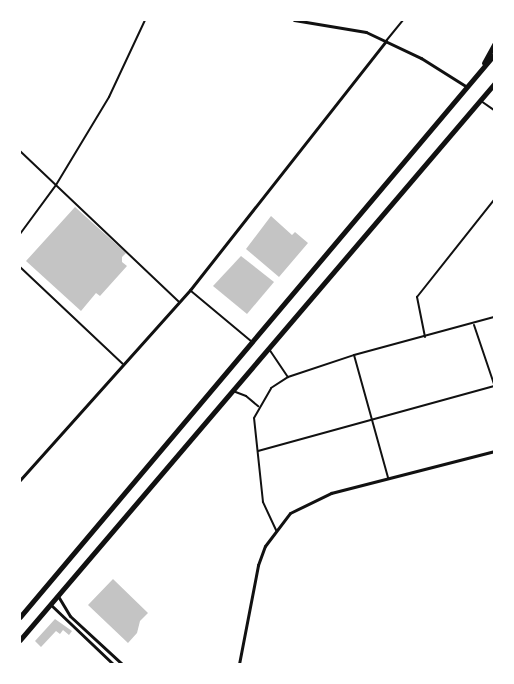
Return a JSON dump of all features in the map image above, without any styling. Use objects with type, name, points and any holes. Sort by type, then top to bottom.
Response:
[{"type":"main road","points":[[20,617],[251,341],[468,88],[495,45]]},
{"type":"main road","points":[[478,74],[495,55]]},
{"type":"main road","points":[[20,640],[56,594],[494,85]]},
{"type":"street","points":[[20,234],[56,185],[109,97],[145,20]]},
{"type":"street","points":[[294,20],[366,32],[421,58],[468,88]]},
{"type":"street","points":[[20,480],[190,291],[403,20]]},
{"type":"street","points":[[479,100],[495,110]]},
{"type":"street","points":[[20,151],[179,302]]},
{"type":"street","points":[[425,337],[417,297],[495,200]]},
{"type":"street","points":[[20,267],[123,364]]},
{"type":"street","points":[[190,291],[251,341]]},
{"type":"street","points":[[276,530],[263,502],[254,418],[258,406],[271,387],[288,377],[354,355],[474,325],[495,317]]},
{"type":"street","points":[[258,451],[495,385],[474,325]]},
{"type":"street","points":[[268,347],[288,377]]},
{"type":"street","points":[[354,355],[388,478]]},
{"type":"street","points":[[231,390],[246,396],[258,406]]},
{"type":"street","points":[[239,664],[258,565],[265,546],[290,513],[314,499],[495,451]]},
{"type":"street","points":[[56,594],[70,616],[122,664]]},
{"type":"street","points":[[49,603],[113,664]]},
{"type":"building","points":[[75,207],[126,253],[122,257],[122,262],[127,266],[100,296],[96,293],[81,311],[26,261]]},
{"type":"building","points":[[271,216],[292,235],[295,232],[308,243],[279,277],[246,249]]},
{"type":"building","points":[[241,256],[274,282],[247,314],[213,286]]},
{"type":"building","points":[[113,579],[148,613],[140,621],[137,633],[128,643],[88,605]]},
{"type":"building","points":[[55,619],[72,631],[69,635],[63,630],[60,634],[56,631],[41,647],[35,641]]}]
